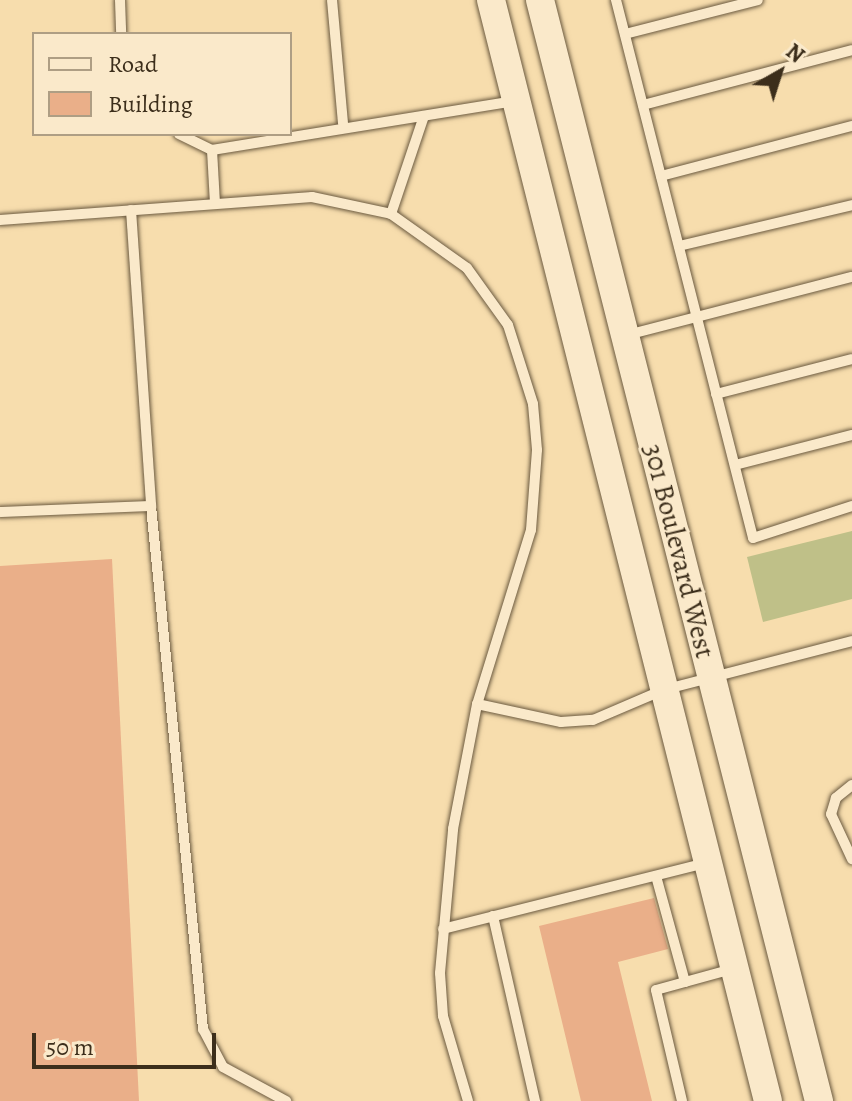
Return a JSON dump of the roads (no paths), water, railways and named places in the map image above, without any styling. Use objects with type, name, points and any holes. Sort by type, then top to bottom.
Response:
[{"type":"main road","name":"301 Boulevard West","points":[[491,0],[768,1101]]},
{"type":"main road","name":"301 Boulevard West","points":[[540,0],[819,1101]]},
{"type":"lane","points":[[120,0],[121,32]]},
{"type":"lane","points":[[332,0],[343,124]]},
{"type":"lane","points":[[616,0],[753,538],[852,506]]},
{"type":"lane","points":[[625,34],[758,0]]},
{"type":"lane","points":[[643,105],[852,50]]},
{"type":"lane","points":[[292,134],[343,124],[424,116],[515,101]]},
{"type":"lane","points":[[391,214],[424,116]]},
{"type":"lane","points":[[661,176],[852,126]]},
{"type":"lane","points":[[183,136],[212,150],[283,136]]},
{"type":"lane","points":[[212,150],[215,203]]},
{"type":"lane","points":[[0,220],[312,197],[391,214],[445,247],[486,291],[508,325],[533,404],[531,530],[477,704],[443,929],[443,1016],[468,1101]]},
{"type":"lane","points":[[679,246],[852,205]]},
{"type":"lane","points":[[131,210],[151,506],[203,1029],[223,1067],[286,1101]]},
{"type":"lane","points":[[625,336],[852,277]]},
{"type":"lane","points":[[716,394],[852,359]]},
{"type":"lane","points":[[735,465],[852,435]]},
{"type":"lane","points":[[0,512],[151,506]]},
{"type":"lane","points":[[477,704],[578,722],[663,690],[852,641]]},
{"type":"lane","points":[[852,785],[831,814],[852,859]]},
{"type":"lane","points":[[443,929],[707,862]]},
{"type":"lane","points":[[656,876],[685,982]]},
{"type":"lane","points":[[493,916],[535,1101]]},
{"type":"lane","points":[[682,1101],[656,990],[734,969]]}]
